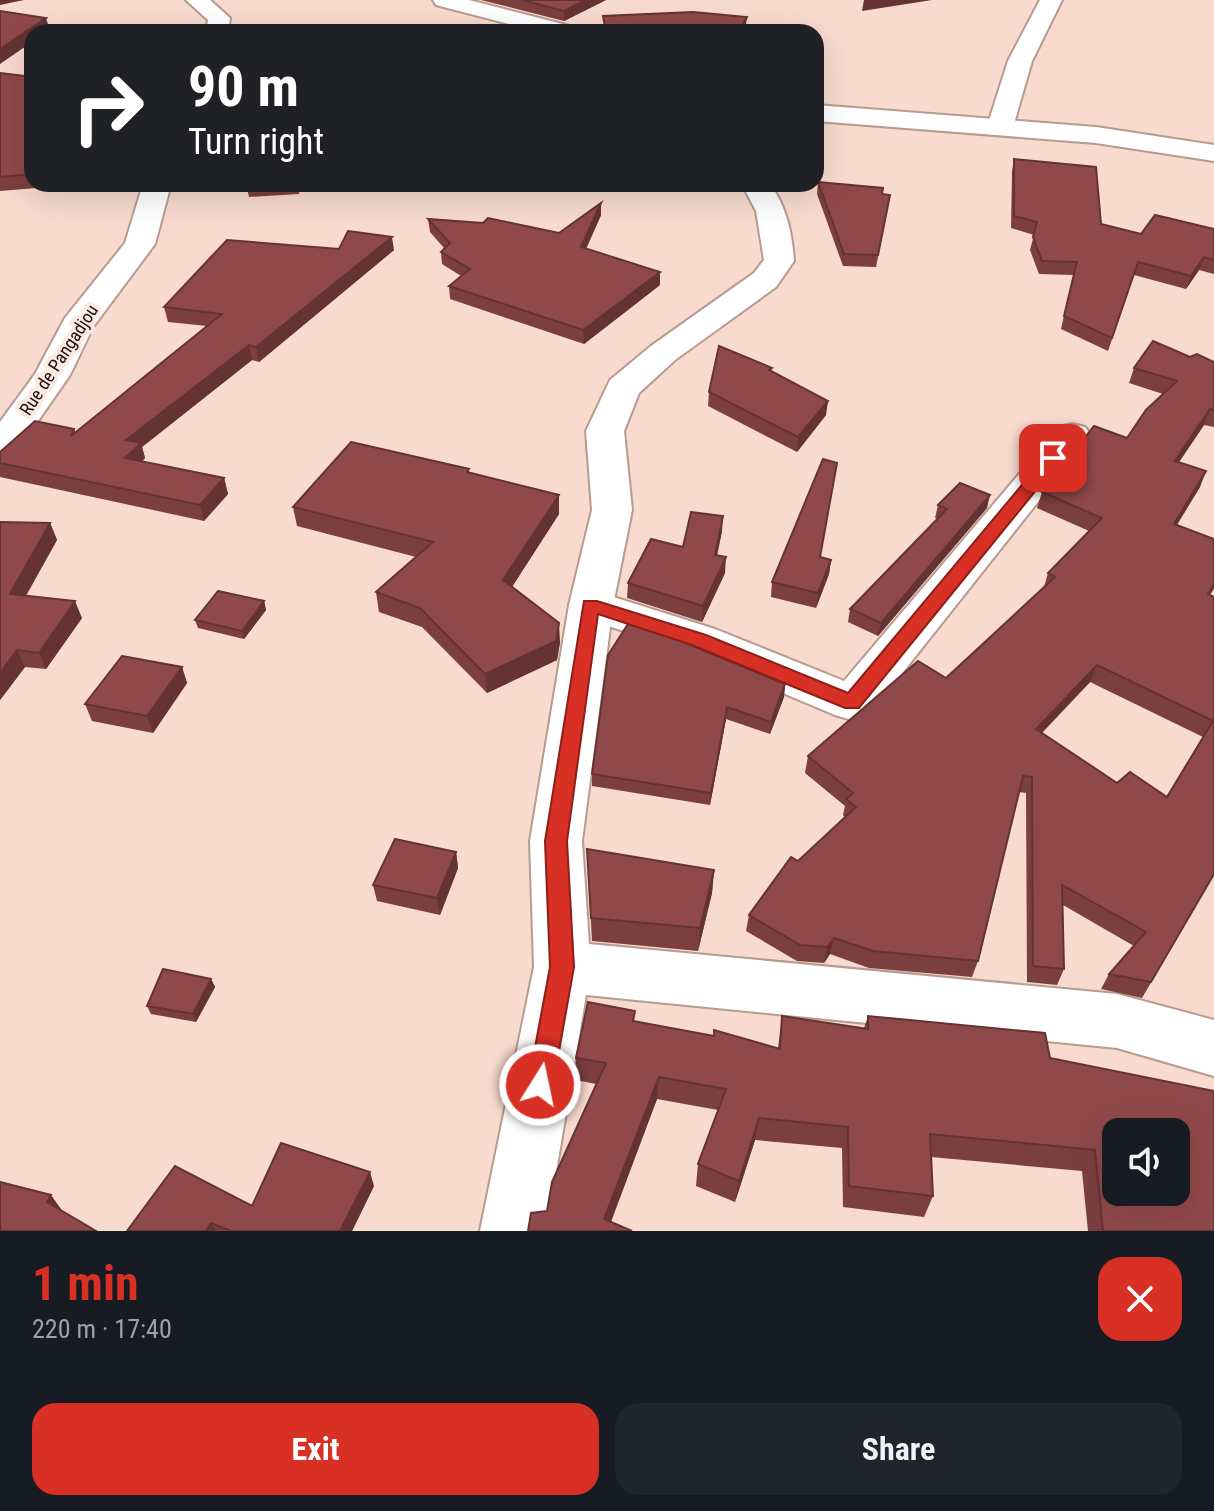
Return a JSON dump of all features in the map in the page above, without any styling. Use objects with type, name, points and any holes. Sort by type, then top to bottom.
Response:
[{"type":"street","points":[[197,0],[219,18],[218,24]]},
{"type":"street","points":[[444,0],[536,24]]},
{"type":"street","points":[[1000,127],[1009,87],[1028,37],[1051,0]]},
{"type":"street","points":[[824,114],[1096,135],[1214,153]]},
{"type":"street","name":"Rue de Pangadjou","points":[[0,449],[52,375],[77,325],[140,244],[155,192]]},
{"type":"street","points":[[513,1231],[562,967],[556,841],[591,605],[612,510],[605,431],[623,388],[674,345],[765,280],[779,261],[777,232],[763,192]]},
{"type":"street","points":[[591,605],[699,640],[852,703],[1072,435]]},
{"type":"street","points":[[562,967],[1117,1021],[1214,1048]]},
{"type":"building","points":[[522,0],[585,0],[564,11]]},
{"type":"building","points":[[0,11],[46,18],[37,24],[24,24],[24,33],[0,49]]},
{"type":"building","points":[[693,12],[747,17],[743,24],[604,24],[603,16]]},
{"type":"building","points":[[0,73],[24,76],[24,175],[0,177]]},
{"type":"building","points":[[1014,159],[1096,167],[1101,224],[1141,234],[1155,215],[1214,229],[1214,260],[1204,257],[1191,276],[1138,262],[1112,338],[1064,316],[1077,262],[1042,261],[1033,237],[1037,222],[1014,216]]},
{"type":"building","points":[[824,183],[883,188],[882,194],[890,195],[878,255],[844,254],[822,192]]},
{"type":"building","points":[[601,203],[581,247],[660,272],[583,330],[449,286],[470,269],[441,252],[450,243],[428,219],[483,223],[488,218],[559,233]]},
{"type":"building","points":[[348,231],[392,237],[256,347],[249,345],[126,440],[141,443],[125,458],[224,478],[200,505],[0,463],[0,452],[35,421],[74,429],[71,436],[222,314],[164,307],[227,240],[339,249]]},
{"type":"building","points":[[1153,341],[1190,357],[1197,354],[1214,362],[1214,410],[1210,409],[1175,461],[1206,471],[1174,524],[1214,539],[1214,584],[1208,594],[1214,597],[1214,874],[1151,982],[1109,974],[1146,932],[1062,885],[1064,969],[1033,966],[1032,777],[1023,776],[978,961],[873,951],[834,938],[827,947],[800,945],[749,915],[791,857],[798,861],[856,807],[846,799],[853,793],[808,756],[918,661],[946,678],[1055,577],[1048,573],[1102,518],[1042,492],[1094,426],[1127,438],[1146,410],[1177,381],[1134,368]],"holes":[[[1097,665],[1213,721],[1167,797],[1130,772],[1117,783],[1036,729]]]},
{"type":"building","points":[[719,346],[772,368],[769,370],[828,401],[798,437],[709,392]]},
{"type":"building","points":[[351,442],[469,469],[467,472],[559,495],[503,580],[559,623],[556,641],[485,674],[420,608],[376,592],[433,542],[293,507]]},
{"type":"building","points":[[823,459],[837,463],[820,557],[831,560],[818,593],[772,582]]},
{"type":"building","points":[[960,483],[990,495],[881,623],[850,609],[947,509],[938,505]]},
{"type":"building","points":[[691,512],[723,516],[715,555],[726,557],[703,606],[628,583],[651,539],[683,547]]},
{"type":"building","points":[[0,522],[50,523],[10,594],[75,601],[39,653],[17,650],[0,673]]},
{"type":"building","points":[[218,591],[264,601],[242,631],[195,620]]},
{"type":"building","points":[[628,624],[683,642],[785,684],[771,722],[727,707],[711,793],[592,774],[608,655]]},
{"type":"building","points":[[122,656],[182,667],[147,716],[85,704]]},
{"type":"building","points":[[395,839],[456,852],[437,898],[373,885]]},
{"type":"building","points":[[587,849],[714,870],[700,928],[591,918]]},
{"type":"building","points":[[163,969],[211,979],[193,1014],[147,1006]]},
{"type":"building","points":[[588,1002],[635,1011],[633,1021],[714,1036],[714,1030],[780,1049],[782,1016],[868,1029],[868,1016],[1045,1033],[1050,1058],[1214,1091],[1214,1231],[1103,1231],[1095,1150],[930,1134],[933,1196],[849,1186],[848,1127],[759,1118],[739,1181],[698,1164],[726,1089],[659,1077],[604,1219],[632,1231],[528,1231],[531,1213],[547,1211],[552,1182],[606,1063],[576,1058]]},
{"type":"building","points":[[281,1143],[370,1172],[340,1231],[231,1231],[211,1223],[206,1231],[127,1231],[175,1166],[252,1206]]},
{"type":"building","points":[[0,1182],[51,1195],[47,1202],[96,1231],[0,1231]]},
{"type":"route","points":[[540,1085],[562,967],[556,841],[591,605],[699,640],[852,703],[1053,458]]}]
